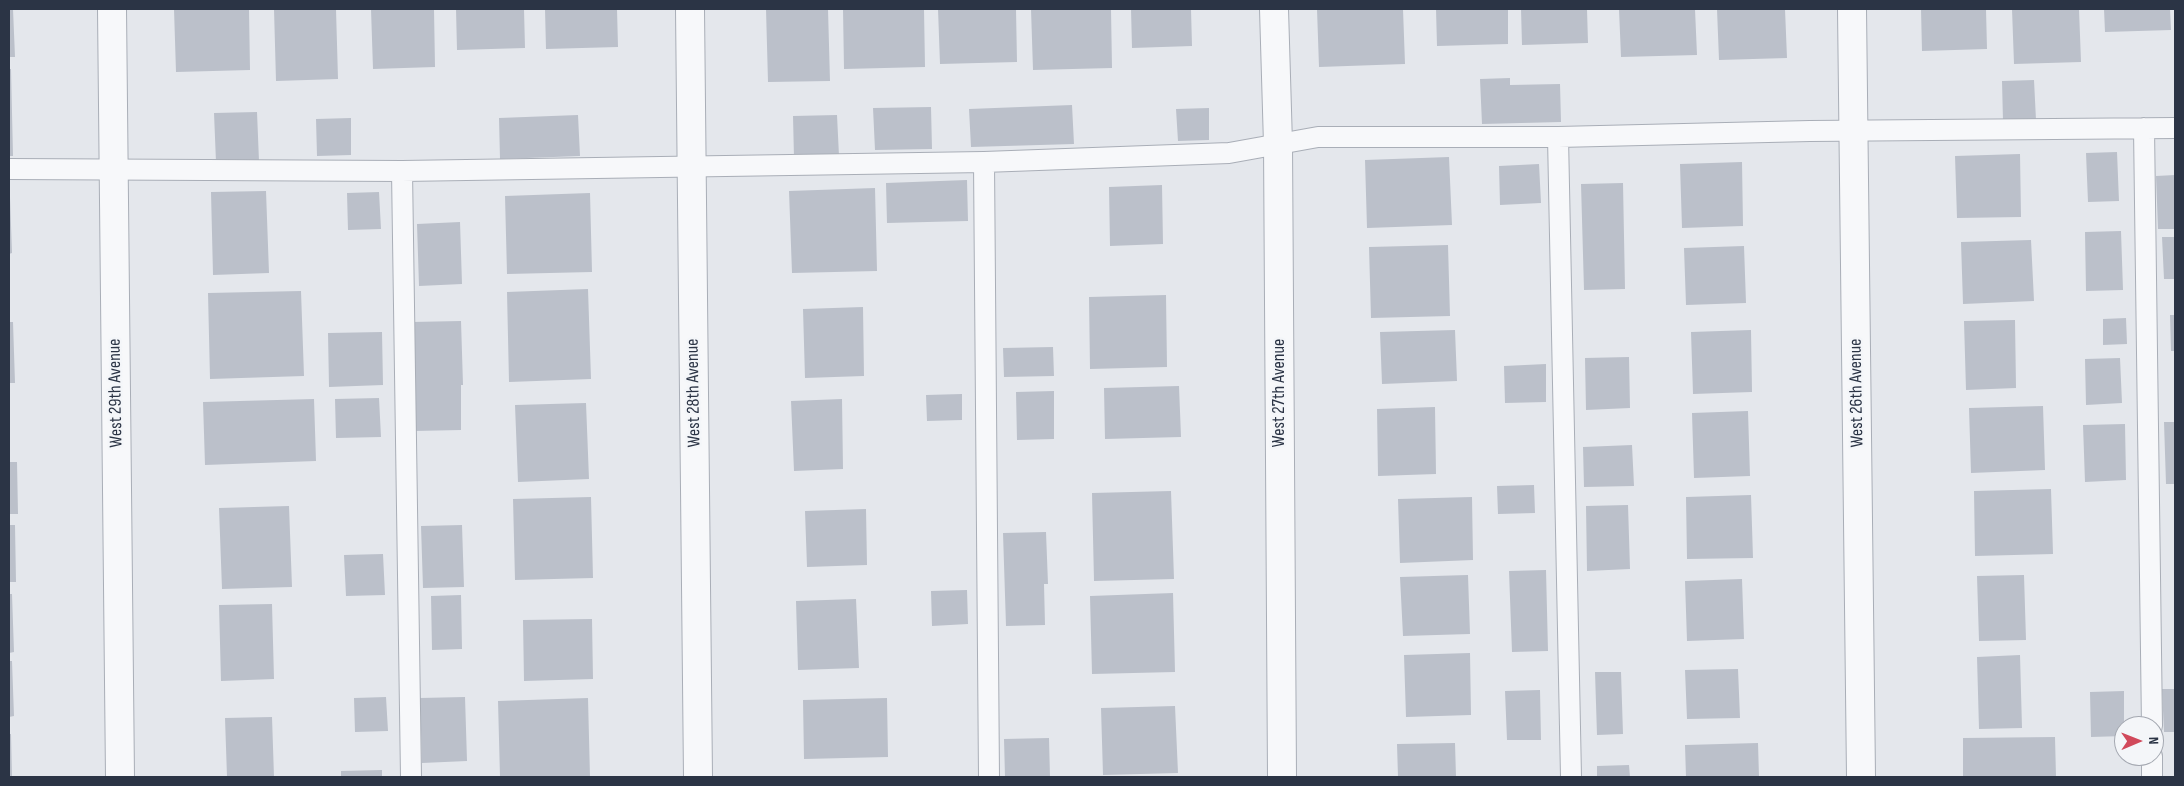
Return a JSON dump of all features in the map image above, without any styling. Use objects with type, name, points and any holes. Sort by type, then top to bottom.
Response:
[{"type":"street","name":"West 29th Avenue","points":[[112,9],[120,777]]},
{"type":"street","name":"West 28th Avenue","points":[[690,9],[698,777]]},
{"type":"street","name":"West 27th Avenue","points":[[1274,9],[1278,144],[1282,777]]},
{"type":"street","name":"West 26th Avenue","points":[[1852,9],[1861,777]]},
{"type":"lane","points":[[2144,128],[2152,716]]},
{"type":"lane","points":[[9,169],[402,171],[984,162],[1228,153],[1318,137],[1558,137],[2175,128]]},
{"type":"lane","points":[[1558,137],[1571,777]]},
{"type":"lane","points":[[984,162],[989,777]]},
{"type":"lane","points":[[402,171],[411,777]]},
{"type":"building","points":[[9,9],[13,9],[15,57],[9,57]]},
{"type":"building","points":[[174,9],[249,9],[250,70],[176,72]]},
{"type":"building","points":[[274,9],[336,9],[338,79],[276,81]]},
{"type":"building","points":[[371,9],[434,9],[435,67],[373,69]]},
{"type":"building","points":[[456,9],[524,9],[525,48],[457,50]]},
{"type":"building","points":[[545,9],[617,9],[618,47],[546,49]]},
{"type":"building","points":[[766,9],[828,9],[830,81],[768,82]]},
{"type":"building","points":[[843,9],[924,9],[925,67],[844,69]]},
{"type":"building","points":[[938,9],[1016,9],[1017,62],[940,64]]},
{"type":"building","points":[[1031,9],[1111,9],[1112,68],[1033,70]]},
{"type":"building","points":[[1131,9],[1191,9],[1192,46],[1132,48]]},
{"type":"building","points":[[1317,9],[1403,9],[1405,64],[1319,67]]},
{"type":"building","points":[[1436,9],[1508,9],[1508,44],[1437,46]]},
{"type":"building","points":[[1521,9],[1587,9],[1588,43],[1522,45]]},
{"type":"building","points":[[1619,9],[1695,9],[1697,55],[1621,57]]},
{"type":"building","points":[[1717,9],[1785,9],[1787,58],[1719,60]]},
{"type":"building","points":[[1921,9],[1986,9],[1987,49],[1922,51]]},
{"type":"building","points":[[2012,9],[2079,9],[2081,62],[2014,64]]},
{"type":"building","points":[[2104,9],[2170,9],[2171,30],[2105,32]]},
{"type":"building","points":[[9,69],[11,69],[13,156],[9,156]]},
{"type":"building","points":[[1510,78],[1510,85],[1560,84],[1561,122],[1482,124],[1480,79]]},
{"type":"building","points":[[2034,80],[2036,120],[2003,121],[2002,81]]},
{"type":"building","points":[[1072,105],[1074,144],[971,147],[969,109]]},
{"type":"building","points":[[931,107],[932,149],[875,150],[873,108]]},
{"type":"building","points":[[1209,108],[1209,140],[1178,141],[1176,109]]},
{"type":"building","points":[[257,112],[259,161],[216,162],[214,113]]},
{"type":"building","points":[[578,115],[580,156],[500,159],[499,118]]},
{"type":"building","points":[[837,115],[839,156],[794,158],[793,116]]},
{"type":"building","points":[[351,118],[351,155],[317,156],[316,119]]},
{"type":"building","points":[[2117,152],[2119,201],[2088,202],[2086,153]]},
{"type":"building","points":[[2020,154],[2021,217],[1957,218],[1955,156]]},
{"type":"building","points":[[1449,157],[1452,225],[1367,228],[1365,160]]},
{"type":"building","points":[[1742,162],[1743,226],[1682,228],[1680,164]]},
{"type":"building","points":[[1539,164],[1541,203],[1500,205],[1499,166]]},
{"type":"building","points":[[2175,175],[2175,229],[2158,229],[2156,176]]},
{"type":"building","points":[[967,180],[968,221],[887,223],[886,183]]},
{"type":"building","points":[[1623,183],[1625,289],[1584,290],[1581,184]]},
{"type":"building","points":[[1162,185],[1163,244],[1110,246],[1109,187]]},
{"type":"building","points":[[875,188],[877,271],[792,273],[789,191]]},
{"type":"building","points":[[266,191],[269,273],[213,275],[211,192]]},
{"type":"building","points":[[379,192],[381,229],[348,230],[347,193]]},
{"type":"building","points":[[590,193],[592,272],[507,274],[505,196]]},
{"type":"building","points":[[9,197],[12,253],[9,254]]},
{"type":"building","points":[[460,222],[462,284],[419,286],[417,224]]},
{"type":"building","points":[[2121,231],[2123,290],[2086,291],[2085,232]]},
{"type":"building","points":[[2162,237],[2175,237],[2175,279],[2164,279]]},
{"type":"building","points":[[2031,240],[2034,301],[1963,304],[1961,242]]},
{"type":"building","points":[[1448,245],[1450,316],[1371,318],[1369,247]]},
{"type":"building","points":[[1744,246],[1746,303],[1686,305],[1684,248]]},
{"type":"building","points":[[588,289],[591,379],[509,382],[507,292]]},
{"type":"building","points":[[301,291],[304,376],[210,379],[208,293]]},
{"type":"building","points":[[1166,295],[1167,367],[1090,369],[1089,297]]},
{"type":"building","points":[[863,307],[864,376],[805,378],[803,309]]},
{"type":"building","points":[[2170,315],[2175,315],[2175,351],[2171,351]]},
{"type":"building","points":[[2126,318],[2127,344],[2103,345],[2103,319]]},
{"type":"building","points":[[2015,320],[2016,388],[1966,390],[1964,321]]},
{"type":"building","points":[[461,321],[463,385],[461,385],[461,430],[414,431],[411,322]]},
{"type":"building","points":[[9,322],[13,322],[15,383],[9,383]]},
{"type":"building","points":[[1455,330],[1457,381],[1382,384],[1380,332]]},
{"type":"building","points":[[1751,330],[1752,392],[1693,394],[1691,332]]},
{"type":"building","points":[[382,332],[383,385],[329,387],[328,333]]},
{"type":"building","points":[[1053,347],[1054,376],[1004,377],[1003,348]]},
{"type":"building","points":[[1629,357],[1630,408],[1586,410],[1585,358]]},
{"type":"building","points":[[2120,358],[2122,403],[2086,405],[2085,359]]},
{"type":"building","points":[[1546,364],[1546,402],[1505,403],[1504,366]]},
{"type":"building","points":[[1179,386],[1181,437],[1105,439],[1104,388]]},
{"type":"building","points":[[1054,391],[1054,439],[1017,440],[1016,392]]},
{"type":"building","points":[[962,394],[962,420],[927,421],[926,395]]},
{"type":"building","points":[[379,398],[381,437],[336,438],[335,399]]},
{"type":"building","points":[[314,399],[316,461],[205,465],[203,402]]},
{"type":"building","points":[[842,399],[843,469],[794,471],[791,401]]},
{"type":"building","points":[[586,403],[589,479],[518,482],[515,405]]},
{"type":"building","points":[[2043,406],[2045,470],[1971,473],[1969,408]]},
{"type":"building","points":[[1435,407],[1436,474],[1378,476],[1377,409]]},
{"type":"building","points":[[1748,411],[1750,476],[1694,478],[1692,413]]},
{"type":"building","points":[[2164,422],[2175,422],[2175,484],[2166,484]]},
{"type":"building","points":[[2125,424],[2126,480],[2085,482],[2083,425]]},
{"type":"building","points":[[1632,445],[1634,486],[1584,487],[1583,447]]},
{"type":"building","points":[[9,462],[17,462],[18,514],[9,514]]},
{"type":"building","points":[[1534,485],[1535,513],[1498,514],[1497,486]]},
{"type":"building","points":[[2051,489],[2053,554],[1975,556],[1974,491]]},
{"type":"building","points":[[1171,491],[1174,579],[1094,581],[1092,493]]},
{"type":"building","points":[[1751,495],[1753,558],[1687,559],[1686,497]]},
{"type":"building","points":[[591,497],[593,578],[515,580],[513,499]]},
{"type":"building","points":[[1472,497],[1473,560],[1400,563],[1398,499]]},
{"type":"building","points":[[1628,505],[1630,569],[1587,571],[1586,506]]},
{"type":"building","points":[[289,506],[292,587],[222,589],[219,508]]},
{"type":"building","points":[[866,509],[867,565],[807,567],[805,511]]},
{"type":"building","points":[[9,525],[15,525],[16,582],[9,582]]},
{"type":"building","points":[[462,525],[464,587],[423,588],[421,526]]},
{"type":"building","points":[[1046,532],[1048,584],[1044,584],[1045,625],[1006,626],[1003,533]]},
{"type":"building","points":[[383,554],[385,595],[346,596],[344,555]]},
{"type":"building","points":[[1546,570],[1548,651],[1512,652],[1509,571]]},
{"type":"building","points":[[1468,575],[1470,634],[1403,636],[1400,577]]},
{"type":"building","points":[[2024,575],[2026,640],[1979,641],[1977,576]]},
{"type":"building","points":[[1742,579],[1744,639],[1687,641],[1685,581]]},
{"type":"building","points":[[967,590],[968,624],[932,626],[931,591]]},
{"type":"building","points":[[1173,593],[1175,672],[1092,674],[1090,596]]},
{"type":"building","points":[[9,594],[12,594],[14,652],[9,653]]},
{"type":"building","points":[[461,595],[462,649],[432,650],[431,596]]},
{"type":"building","points":[[856,599],[859,668],[798,670],[796,601]]},
{"type":"building","points":[[272,604],[274,679],[221,681],[219,605]]},
{"type":"building","points":[[592,619],[593,679],[524,681],[523,620]]},
{"type":"building","points":[[1470,653],[1471,715],[1406,717],[1404,655]]},
{"type":"building","points":[[2020,655],[2022,728],[1979,729],[1977,657]]},
{"type":"building","points":[[9,661],[12,661],[14,716],[9,717]]},
{"type":"building","points":[[1738,669],[1740,718],[1687,719],[1685,670]]},
{"type":"building","points":[[1595,672],[1621,672],[1623,734],[1597,735]]},
{"type":"building","points":[[2162,689],[2175,689],[2175,732],[2164,732]]},
{"type":"building","points":[[1540,690],[1541,740],[1507,740],[1505,691]]},
{"type":"building","points":[[2124,691],[2124,716],[2114,716],[2114,736],[2091,737],[2090,692]]},
{"type":"building","points":[[386,697],[388,731],[355,732],[354,698]]},
{"type":"building","points":[[465,697],[467,761],[422,763],[420,698]]},
{"type":"building","points":[[588,698],[590,777],[500,777],[498,701]]},
{"type":"building","points":[[887,698],[888,757],[804,759],[803,700]]},
{"type":"building","points":[[1175,706],[1178,773],[1103,775],[1101,708]]},
{"type":"building","points":[[272,717],[274,777],[227,777],[225,718]]},
{"type":"building","points":[[9,734],[11,734],[12,777],[9,777]]},
{"type":"building","points":[[2055,737],[2056,777],[1963,777],[1963,738]]},
{"type":"building","points":[[1049,738],[1050,777],[1005,777],[1004,739]]},
{"type":"building","points":[[1455,743],[1456,777],[1398,777],[1397,744]]},
{"type":"building","points":[[1758,743],[1759,777],[1686,777],[1685,745]]},
{"type":"building","points":[[1629,765],[1630,777],[1597,777],[1597,766]]},
{"type":"building","points":[[382,770],[382,777],[341,777],[341,771]]}]
